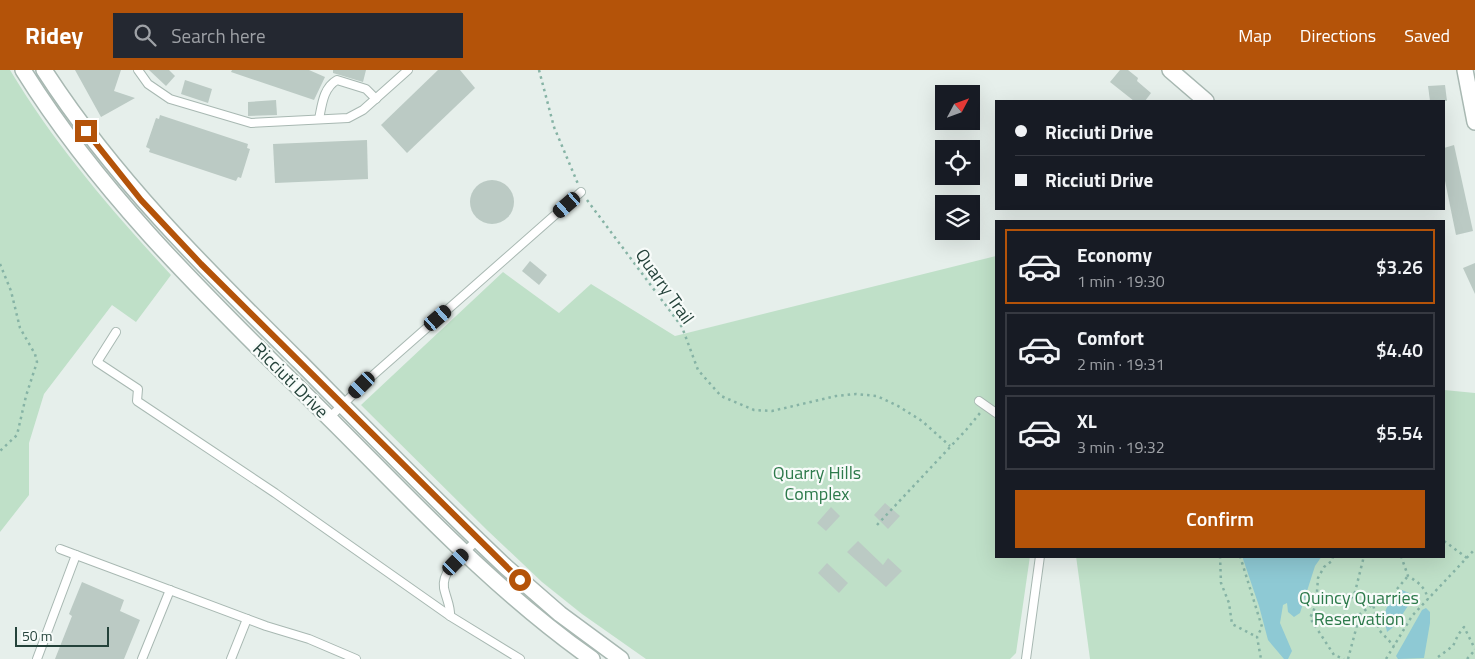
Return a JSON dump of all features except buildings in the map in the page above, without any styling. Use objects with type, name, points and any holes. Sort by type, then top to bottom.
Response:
[{"type":"street","name":"Ricciuti Drive","points":[[23,70],[73,143],[132,216],[191,280],[465,553],[522,606],[592,659]]},
{"type":"street","name":"Ricciuti Drive","points":[[44,70],[97,146],[152,212],[201,264],[477,540],[546,602],[622,659]]},
{"type":"street","points":[[1170,70],[1205,100]]},
{"type":"street","points":[[1465,70],[1475,122]]},
{"type":"lane","points":[[138,70],[148,84],[170,99],[240,122],[251,123],[348,118],[356,115],[408,70]]},
{"type":"lane","points":[[319,119],[326,91],[331,83],[337,80],[366,89],[376,99]]},
{"type":"lane","points":[[329,418],[371,377],[582,192]]},
{"type":"lane","points":[[116,332],[97,362],[138,389],[137,401],[275,493],[450,616],[520,659]]},
{"type":"lane","points":[[982,403],[995,412]]},
{"type":"lane","points":[[450,616],[444,588],[444,578],[477,540]]},
{"type":"lane","points":[[60,549],[247,619],[314,641],[353,658]]},
{"type":"lane","points":[[37,659],[76,555]]},
{"type":"lane","points":[[1026,659],[1040,558]]},
{"type":"lane","points":[[142,659],[170,590]]},
{"type":"lane","points":[[231,659],[247,619]]},
{"type":"path","name":"Quarry Trail","points":[[539,70],[554,127],[582,192],[682,327],[698,370],[721,396],[754,410],[772,411],[836,396],[856,394],[877,396],[922,421],[950,446]]},
{"type":"path","points":[[0,264],[11,292],[20,328],[35,354],[37,362],[26,396],[17,435],[0,450]]},
{"type":"path","points":[[877,525],[970,426],[982,403]]},
{"type":"path","points":[[1445,542],[1467,558]]},
{"type":"path","points":[[1386,659],[1412,616],[1475,549]]},
{"type":"path","points":[[1220,558],[1221,583],[1229,603],[1232,624],[1257,637]]},
{"type":"path","points":[[1241,558],[1262,627],[1257,637],[1261,659]]},
{"type":"path","points":[[1333,558],[1332,561],[1324,567],[1318,578],[1316,605],[1310,618],[1334,654],[1346,659],[1360,614],[1373,604],[1379,630],[1394,646]]},
{"type":"path","points":[[1342,623],[1346,608],[1355,592],[1364,558]]},
{"type":"path","points":[[1402,558],[1408,576],[1419,583],[1426,591],[1428,599]]},
{"type":"path","points":[[1397,589],[1408,576]]},
{"type":"path","points":[[1438,657],[1453,646],[1464,627],[1475,650],[1467,659]]},
{"type":"green space","points":[[0,70],[10,70],[27,98],[85,177],[171,275],[136,322],[112,305],[44,394],[29,443],[29,495],[0,532]]},
{"type":"green space","name":"Quarry Hills Complex","points":[[995,256],[995,558],[1030,558],[1016,653],[1010,659],[646,659],[582,614],[542,582],[361,405],[503,272],[559,313],[591,284],[675,336]]},
{"type":"green space","name":"Quincy Quarries Reservation","points":[[1445,390],[1475,393],[1475,659],[1090,659],[1076,558],[1445,558]]},
{"type":"water","points":[[1243,558],[1321,558],[1315,566],[1300,613],[1294,617],[1288,612],[1287,603],[1283,605],[1280,623],[1292,651],[1288,659],[1284,659],[1268,640]]},
{"type":"water","points":[[1402,590],[1414,598],[1387,632],[1385,612],[1392,600]]},
{"type":"water","points":[[1426,608],[1430,612],[1430,623],[1424,658],[1398,659],[1396,656],[1422,610]]},
{"type":"route","points":[[86,131],[141,200],[201,264],[477,540],[520,580]]}]
